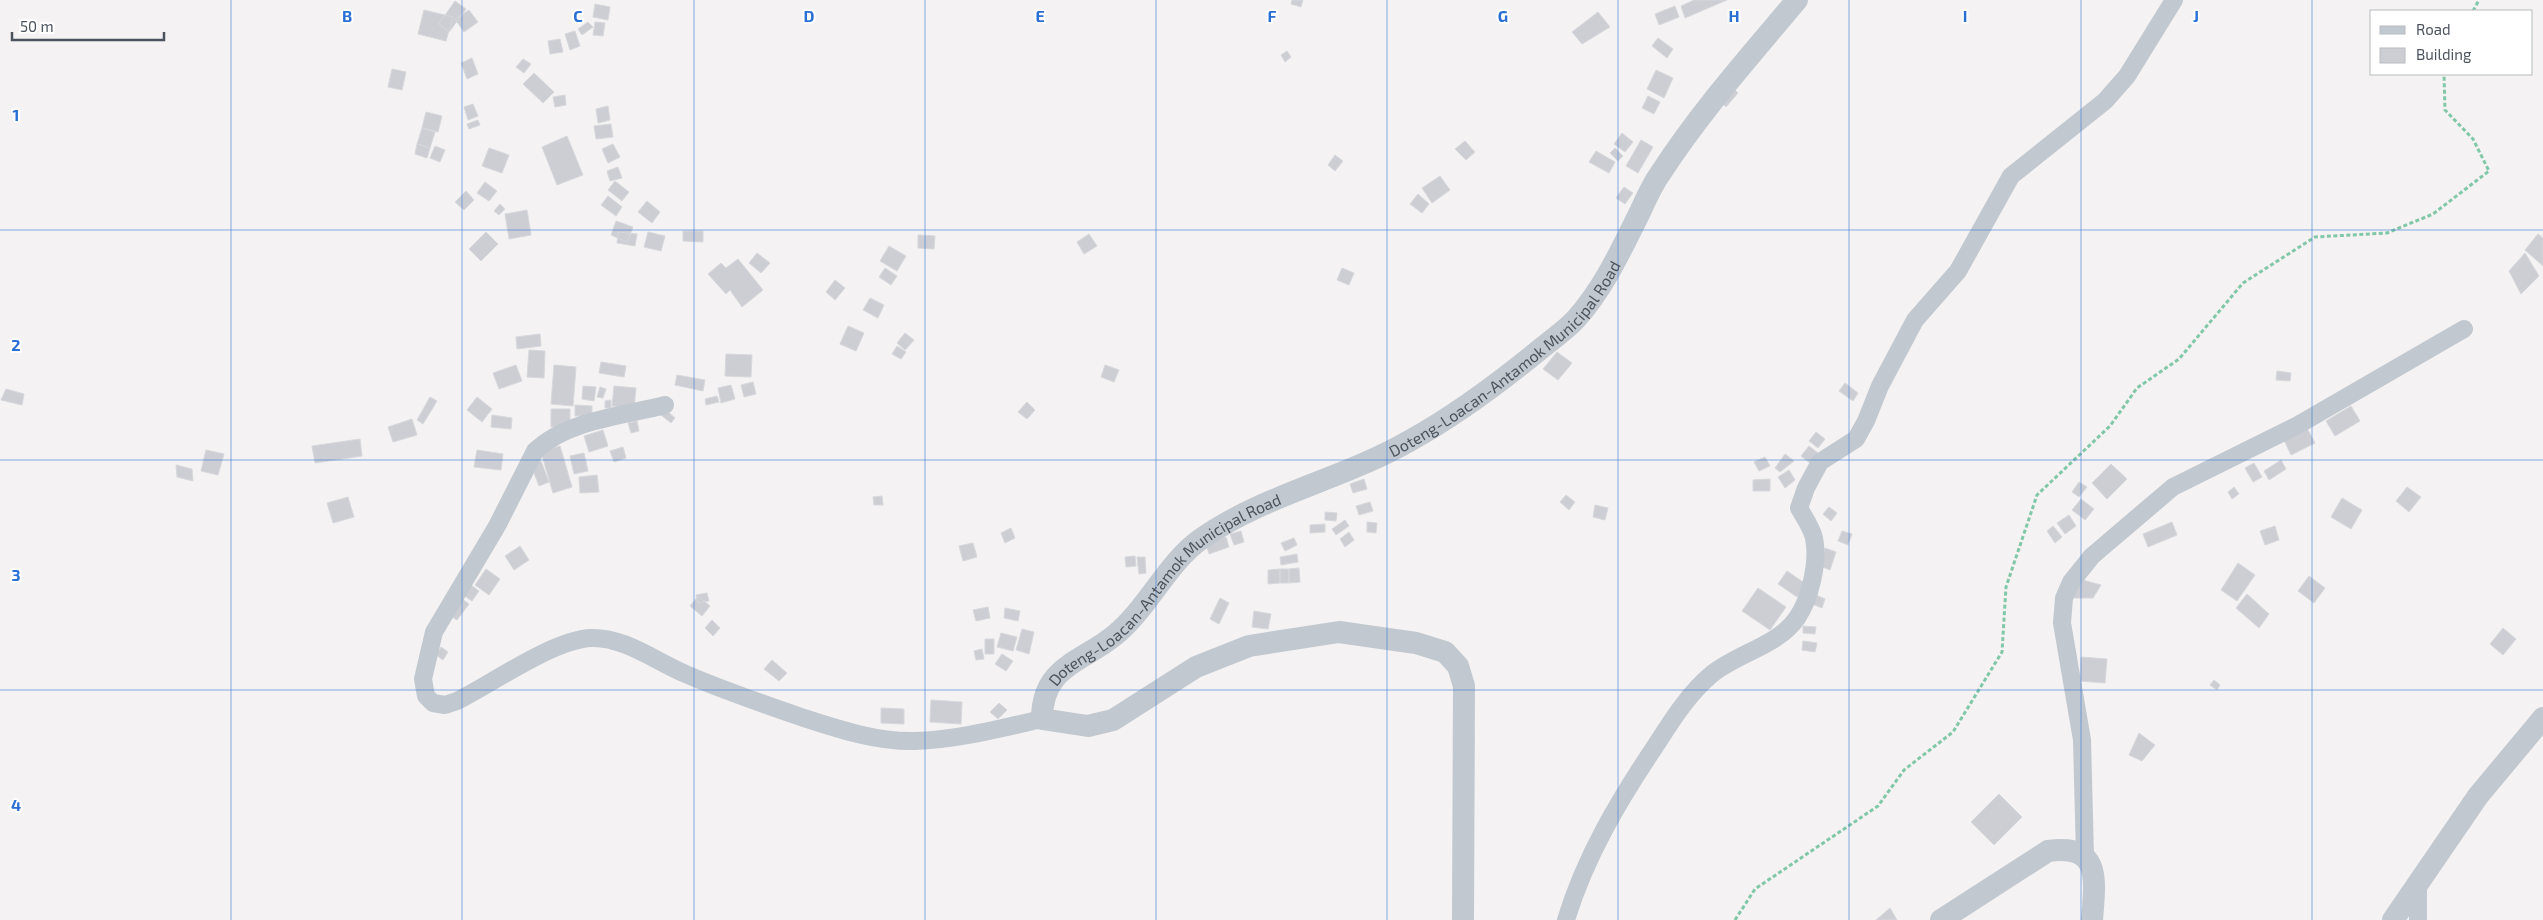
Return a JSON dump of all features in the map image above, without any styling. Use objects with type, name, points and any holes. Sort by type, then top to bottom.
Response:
[{"type":"street","name":"Doteng-Loacan-Antamok Municipal Road","points":[[1042,719],[1042,701],[1053,678],[1115,635],[1147,603],[1182,557],[1198,541],[1228,522],[1314,483],[1365,465],[1413,439],[1516,369],[1576,319],[1614,264],[1658,175],[1735,74],[1797,0]]},
{"type":"street","points":[[1566,920],[1588,862],[1624,793],[1676,715],[1711,675],[1734,658],[1776,638],[1788,630],[1804,606],[1811,582],[1815,548],[1814,536],[1799,508],[1806,488],[1820,462],[1856,439],[1866,421],[1880,386],[1915,320],[1958,271],[2011,176],[2105,101],[2127,76],[2174,0]]},
{"type":"street","points":[[2084,856],[2082,740],[2062,623],[2064,598],[2071,582],[2092,556],[2173,487],[2298,425],[2464,329]]},
{"type":"street","points":[[665,405],[586,424],[545,442],[536,451],[497,526],[434,632],[423,679],[426,696],[433,703],[445,705],[457,702],[530,660],[568,644],[590,638],[619,643],[687,675],[771,707],[854,734],[915,741],[995,730],[1042,719],[1088,726],[1113,720],[1196,667],[1249,646],[1340,632],[1416,643],[1445,652],[1458,666],[1464,686],[1463,920]]},
{"type":"street","points":[[2393,920],[2478,796],[2543,718]]},
{"type":"street","points":[[1940,920],[2048,851],[2063,849],[2084,856],[2092,866],[2095,884],[2092,920]]},
{"type":"street","points":[[2418,884],[2418,920]]},
{"type":"path","points":[[1736,920],[1755,889],[1878,806],[1904,770],[1953,732],[2002,652],[2006,587],[2036,495],[2110,426],[2137,388],[2179,359],[2243,283],[2315,237],[2387,233],[2433,214],[2489,171],[2473,140],[2445,110],[2444,75]]},
{"type":"building","points":[[1292,0],[1303,0],[1301,7],[1291,4]]},
{"type":"building","points":[[1694,0],[1727,0],[1685,18],[1681,6]]},
{"type":"building","points":[[455,1],[466,9],[449,32],[439,24]]},
{"type":"building","points":[[595,4],[610,7],[608,20],[593,17]]},
{"type":"building","points":[[1675,6],[1679,17],[1659,25],[1655,14]]},
{"type":"building","points":[[424,10],[453,17],[446,41],[418,34]]},
{"type":"building","points":[[469,10],[478,22],[464,32],[455,19]]},
{"type":"building","points":[[1598,12],[1610,27],[1582,44],[1572,32]]},
{"type":"building","points":[[588,22],[593,27],[582,35],[578,29]]},
{"type":"building","points":[[595,22],[605,23],[603,36],[593,35]]},
{"type":"building","points":[[575,31],[580,46],[570,50],[565,34]]},
{"type":"building","points":[[1658,38],[1673,49],[1667,58],[1652,46]]},
{"type":"building","points":[[560,39],[563,52],[550,54],[548,41]]},
{"type":"building","points":[[1287,51],[1291,57],[1285,62],[1281,55]]},
{"type":"building","points":[[472,58],[478,74],[467,79],[461,63]]},
{"type":"building","points":[[523,59],[531,64],[524,73],[516,67]]},
{"type":"building","points":[[392,69],[406,72],[402,90],[388,87]]},
{"type":"building","points":[[1656,70],[1673,78],[1664,98],[1647,89]]},
{"type":"building","points":[[534,73],[554,92],[543,103],[523,84]]},
{"type":"building","points":[[1733,88],[1738,93],[1726,107],[1721,102]]},
{"type":"building","points":[[565,95],[566,105],[555,107],[553,97]]},
{"type":"building","points":[[1648,96],[1660,102],[1654,114],[1642,108]]},
{"type":"building","points":[[473,104],[478,116],[468,120],[464,107]]},
{"type":"building","points":[[608,106],[610,120],[598,123],[596,109]]},
{"type":"building","points":[[426,112],[442,116],[438,132],[422,128]]},
{"type":"building","points":[[478,120],[480,125],[469,129],[467,124]]},
{"type":"building","points":[[611,124],[613,137],[596,139],[594,126]]},
{"type":"building","points":[[422,128],[435,132],[430,148],[417,144]]},
{"type":"building","points":[[1622,133],[1633,142],[1625,152],[1614,144]]},
{"type":"building","points":[[567,136],[583,175],[557,185],[542,147]]},
{"type":"building","points":[[1641,140],[1653,147],[1638,173],[1626,166]]},
{"type":"building","points":[[1465,141],[1475,152],[1466,160],[1455,149]]},
{"type":"building","points":[[417,144],[430,148],[427,158],[415,154]]},
{"type":"building","points":[[613,144],[620,157],[608,163],[602,149]]},
{"type":"building","points":[[435,146],[445,150],[440,162],[430,158]]},
{"type":"building","points":[[489,148],[509,155],[502,173],[482,166]]},
{"type":"building","points":[[1615,148],[1623,156],[1618,161],[1610,153]]},
{"type":"building","points":[[1596,151],[1615,162],[1609,173],[1589,162]]},
{"type":"building","points":[[1335,155],[1343,161],[1335,171],[1328,165]]},
{"type":"building","points":[[618,167],[622,178],[610,181],[607,171]]},
{"type":"building","points":[[1440,176],[1450,190],[1432,203],[1422,188]]},
{"type":"building","points":[[615,181],[629,192],[622,201],[608,190]]},
{"type":"building","points":[[485,182],[497,191],[489,201],[477,193]]},
{"type":"building","points":[[1624,187],[1633,193],[1625,204],[1616,198]]},
{"type":"building","points":[[466,191],[474,200],[464,210],[455,202]]},
{"type":"building","points":[[1418,194],[1429,204],[1422,213],[1410,204]]},
{"type":"building","points":[[608,196],[622,207],[616,216],[601,205]]},
{"type":"building","points":[[647,201],[660,212],[652,223],[638,212]]},
{"type":"building","points":[[500,204],[505,209],[499,215],[494,211]]},
{"type":"building","points":[[527,210],[531,235],[509,239],[505,214]]},
{"type":"building","points":[[616,221],[633,227],[627,242],[611,235]]},
{"type":"building","points":[[683,231],[703,231],[703,242],[683,241]]},
{"type":"building","points":[[486,232],[498,244],[481,261],[469,249]]},
{"type":"building","points":[[618,232],[637,234],[635,246],[617,243]]},
{"type":"building","points":[[648,232],[665,236],[661,251],[644,247]]},
{"type":"building","points":[[1089,234],[1097,246],[1084,254],[1077,242]]},
{"type":"building","points":[[2538,234],[2543,238],[2543,266],[2525,250]]},
{"type":"building","points":[[918,235],[935,236],[934,249],[918,248]]},
{"type":"building","points":[[889,246],[906,256],[897,271],[880,261]]},
{"type":"building","points":[[757,253],[770,263],[761,273],[749,263]]},
{"type":"building","points":[[2525,253],[2539,276],[2521,294],[2509,271]]},
{"type":"building","points":[[738,259],[763,290],[742,307],[730,290],[726,294],[708,274],[721,263],[726,268]]},
{"type":"building","points":[[885,268],[897,276],[891,285],[879,277]]},
{"type":"building","points":[[1342,268],[1354,273],[1349,285],[1337,280]]},
{"type":"building","points":[[835,280],[845,288],[835,300],[826,292]]},
{"type":"building","points":[[870,298],[884,305],[878,318],[863,310]]},
{"type":"building","points":[[848,326],[864,333],[856,351],[840,344]]},
{"type":"building","points":[[905,333],[914,340],[905,350],[897,343]]},
{"type":"building","points":[[540,334],[541,346],[517,349],[516,337]]},
{"type":"building","points":[[897,346],[906,352],[901,359],[892,354]]},
{"type":"building","points":[[529,350],[545,351],[544,378],[527,377]]},
{"type":"building","points":[[1557,352],[1572,363],[1558,380],[1543,369]]},
{"type":"building","points":[[726,354],[752,355],[751,377],[725,376]]},
{"type":"building","points":[[601,362],[626,366],[624,377],[599,373]]},
{"type":"building","points":[[516,365],[522,381],[499,389],[493,373]]},
{"type":"building","points":[[554,365],[576,367],[573,406],[551,404]]},
{"type":"building","points":[[1105,365],[1119,370],[1114,382],[1101,377]]},
{"type":"building","points":[[2277,371],[2291,373],[2290,381],[2276,380]]},
{"type":"building","points":[[677,375],[705,380],[703,391],[675,385]]},
{"type":"building","points":[[753,382],[756,394],[744,397],[741,385]]},
{"type":"building","points":[[1845,383],[1858,393],[1853,401],[1839,391]]},
{"type":"building","points":[[731,385],[735,399],[721,403],[718,388]]},
{"type":"building","points":[[583,386],[596,387],[594,401],[582,399]]},
{"type":"building","points":[[614,386],[636,388],[634,408],[612,406]]},
{"type":"building","points":[[600,387],[606,389],[603,398],[597,397]]},
{"type":"building","points":[[6,389],[24,394],[22,405],[1,400]]},
{"type":"building","points":[[717,396],[719,402],[706,405],[705,399]]},
{"type":"building","points":[[430,397],[437,401],[423,424],[417,420]]},
{"type":"building","points":[[477,397],[492,409],[482,422],[467,410]]},
{"type":"building","points":[[611,400],[611,408],[605,408],[605,401]]},
{"type":"building","points":[[1027,402],[1035,410],[1027,419],[1018,412]]},
{"type":"building","points":[[575,405],[592,406],[592,416],[575,416]]},
{"type":"building","points":[[2351,406],[2360,421],[2335,436],[2326,421]]},
{"type":"building","points":[[551,409],[570,409],[570,427],[551,427]]},
{"type":"building","points":[[666,410],[675,418],[671,423],[661,415]]},
{"type":"building","points":[[492,415],[512,418],[511,429],[491,427]]},
{"type":"building","points":[[412,419],[417,435],[393,442],[388,427]]},
{"type":"building","points":[[637,421],[639,431],[631,433],[628,423]]},
{"type":"building","points":[[2307,428],[2315,443],[2291,455],[2284,440]]},
{"type":"building","points":[[603,430],[608,446],[589,452],[584,436]]},
{"type":"building","points":[[1816,432],[1825,439],[1818,448],[1809,441]]},
{"type":"building","points":[[360,439],[362,456],[315,463],[312,446]]},
{"type":"building","points":[[560,446],[572,487],[553,493],[541,452]]},
{"type":"building","points":[[1809,446],[1818,453],[1810,463],[1801,456]]},
{"type":"building","points":[[623,447],[626,458],[614,462],[610,451]]},
{"type":"building","points":[[206,450],[224,454],[218,475],[201,471]]},
{"type":"building","points":[[477,450],[503,454],[501,470],[474,467]]},
{"type":"building","points":[[584,453],[588,471],[574,474],[570,456]]},
{"type":"building","points":[[1785,454],[1794,461],[1780,472],[1775,468]]},
{"type":"building","points":[[1765,457],[1770,466],[1759,471],[1754,462]]},
{"type":"building","points":[[2281,460],[2286,469],[2269,480],[2264,471]]},
{"type":"building","points":[[541,461],[549,482],[539,486],[531,465]]},
{"type":"building","points":[[2254,463],[2262,477],[2253,482],[2245,468]]},
{"type":"building","points":[[2111,464],[2127,479],[2107,499],[2092,483]]},
{"type":"building","points":[[176,465],[192,469],[193,481],[177,477]]},
{"type":"building","points":[[1789,470],[1795,480],[1785,488],[1778,477]]},
{"type":"building","points":[[597,475],[599,492],[580,493],[579,477]]},
{"type":"building","points":[[1364,479],[1367,489],[1353,493],[1350,484]]},
{"type":"building","points":[[1770,479],[1770,491],[1753,491],[1753,480]]},
{"type":"building","points":[[2079,482],[2087,487],[2079,497],[2072,492]]},
{"type":"building","points":[[2234,487],[2239,494],[2232,499],[2228,492]]},
{"type":"building","points":[[2407,487],[2421,497],[2409,512],[2396,501]]},
{"type":"building","points":[[1566,495],[1575,502],[1569,510],[1560,502]]},
{"type":"building","points":[[882,496],[883,505],[874,505],[873,497]]},
{"type":"building","points":[[348,497],[354,517],[333,523],[327,503]]},
{"type":"building","points":[[2342,498],[2362,510],[2351,529],[2331,517]]},
{"type":"building","points":[[2081,499],[2094,509],[2085,520],[2072,510]]},
{"type":"building","points":[[1370,502],[1373,511],[1359,515],[1356,506]]},
{"type":"building","points":[[1595,505],[1608,508],[1605,520],[1593,517]]},
{"type":"building","points":[[1829,507],[1837,513],[1831,521],[1823,514]]},
{"type":"building","points":[[1325,512],[1337,513],[1336,521],[1325,520]]},
{"type":"building","points":[[2069,515],[2076,526],[2065,534],[2057,523]]},
{"type":"building","points":[[1345,520],[1349,526],[1336,535],[1332,529]]},
{"type":"building","points":[[1367,522],[1377,523],[1376,533],[1367,532]]},
{"type":"building","points":[[2172,522],[2177,535],[2148,547],[2143,534]]},
{"type":"building","points":[[1325,524],[1325,532],[1310,533],[1310,525]]},
{"type":"building","points":[[2053,526],[2062,537],[2055,543],[2047,531]]},
{"type":"building","points":[[2275,526],[2279,540],[2265,545],[2260,531]]},
{"type":"building","points":[[1011,528],[1015,538],[1005,543],[1001,533]]},
{"type":"building","points":[[1241,531],[1244,542],[1234,545],[1230,534]]},
{"type":"building","points":[[1842,531],[1852,534],[1848,545],[1838,541]]},
{"type":"building","points":[[1349,532],[1354,540],[1345,547],[1340,539]]},
{"type":"building","points":[[1226,537],[1229,547],[1209,554],[1206,544]]},
{"type":"building","points":[[1294,538],[1297,545],[1285,551],[1281,543]]},
{"type":"building","points":[[973,543],[977,557],[963,561],[959,546]]},
{"type":"building","points":[[520,546],[529,560],[514,570],[505,556]]},
{"type":"building","points":[[1825,548],[1836,552],[1830,570],[1820,566]]},
{"type":"building","points":[[1297,554],[1298,562],[1281,565],[1280,557]]},
{"type":"building","points":[[1135,556],[1136,566],[1126,567],[1125,557]]},
{"type":"building","points":[[1137,557],[1145,557],[1146,573],[1139,574]]},
{"type":"building","points":[[2238,563],[2255,575],[2237,601],[2221,590]]},
{"type":"building","points":[[1299,568],[1300,582],[1289,583],[1289,569]]},
{"type":"building","points":[[486,569],[500,579],[489,595],[475,585]]},
{"type":"building","points":[[1280,569],[1280,583],[1268,584],[1268,570]]},
{"type":"building","points":[[1280,569],[1289,569],[1289,583],[1280,583]]},
{"type":"building","points":[[1787,571],[1806,584],[1797,597],[1778,584]]},
{"type":"building","points":[[2309,576],[2325,588],[2314,603],[2298,591]]},
{"type":"building","points":[[2079,579],[2101,585],[2093,598],[2073,598]]},
{"type":"building","points":[[471,585],[479,591],[472,601],[463,595]]},
{"type":"building","points":[[1758,588],[1786,607],[1770,630],[1742,611]]},
{"type":"building","points":[[707,593],[709,601],[698,603],[696,595]]},
{"type":"building","points":[[2247,594],[2269,614],[2259,628],[2236,608]]},
{"type":"building","points":[[1816,595],[1825,599],[1822,608],[1812,604]]},
{"type":"building","points":[[698,596],[710,606],[702,616],[690,606]]},
{"type":"building","points":[[461,598],[469,604],[457,620],[449,615]]},
{"type":"building","points":[[1220,598],[1229,603],[1219,624],[1210,619]]},
{"type":"building","points":[[988,607],[990,618],[976,621],[973,610]]},
{"type":"building","points":[[1005,608],[1020,611],[1018,621],[1004,618]]},
{"type":"building","points":[[1254,611],[1271,614],[1268,629],[1252,627]]},
{"type":"building","points":[[712,620],[720,628],[713,636],[705,628]]},
{"type":"building","points":[[1803,626],[1816,627],[1815,634],[1803,633]]},
{"type":"building","points":[[2503,628],[2516,639],[2503,655],[2490,644]]},
{"type":"building","points":[[1022,629],[1034,632],[1029,654],[1016,650]]},
{"type":"building","points":[[1001,633],[1017,637],[1013,651],[997,647]]},
{"type":"building","points":[[985,639],[994,639],[994,654],[985,654]]},
{"type":"building","points":[[1803,641],[1817,643],[1815,652],[1802,650]]},
{"type":"building","points":[[441,647],[448,652],[443,660],[436,655]]},
{"type":"building","points":[[982,649],[984,659],[976,660],[974,651]]},
{"type":"building","points":[[1002,654],[1013,661],[1006,671],[995,664]]},
{"type":"building","points":[[2081,657],[2107,659],[2105,683],[2080,681]]},
{"type":"building","points":[[772,660],[787,673],[779,681],[764,669]]},
{"type":"building","points":[[2214,680],[2220,685],[2217,690],[2210,685]]},
{"type":"building","points":[[931,700],[962,702],[961,724],[930,722]]},
{"type":"building","points":[[999,703],[1007,710],[998,719],[990,712]]},
{"type":"building","points":[[881,708],[904,709],[904,724],[881,723]]},
{"type":"building","points":[[2139,733],[2155,745],[2142,761],[2129,755]]},
{"type":"building","points":[[1999,794],[2022,817],[1994,845],[1971,822]]},
{"type":"building","points":[[1890,908],[1897,920],[1876,920]]}]
